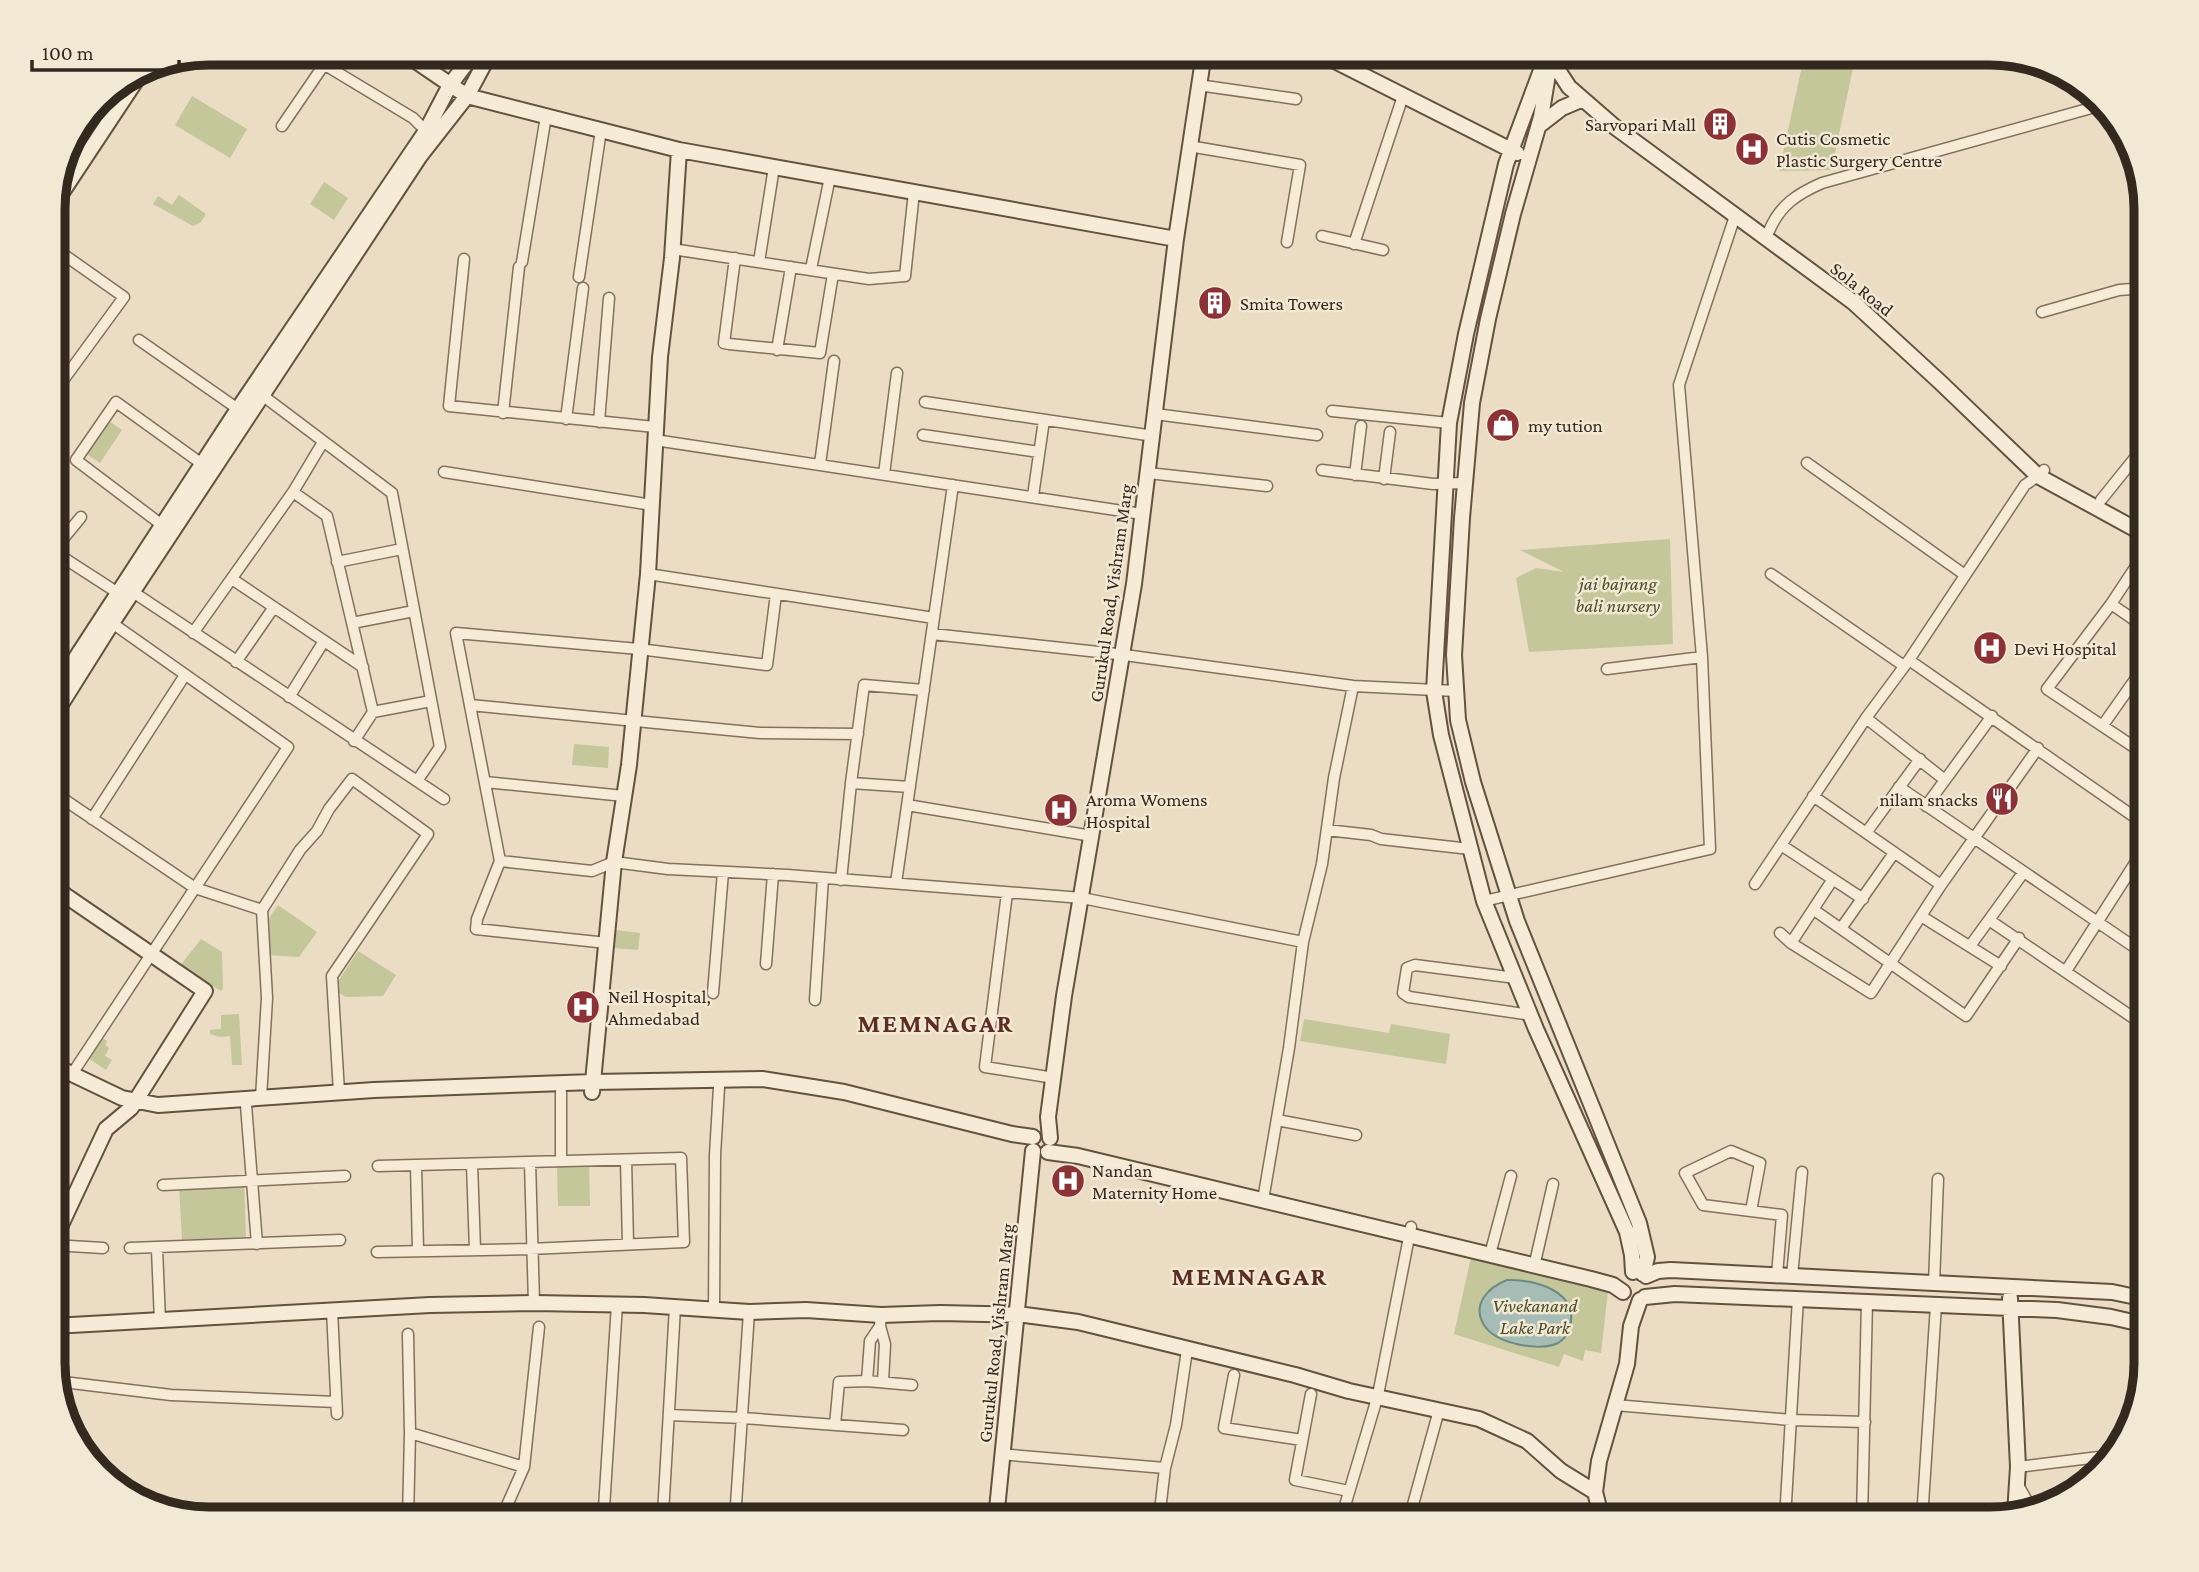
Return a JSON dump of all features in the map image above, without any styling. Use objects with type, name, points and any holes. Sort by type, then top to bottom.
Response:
[{"type":"street","points":[[282,126],[325,65],[413,118],[426,131]]},
{"type":"street","points":[[422,65],[467,96],[679,149],[1173,239]]},
{"type":"street","points":[[65,698],[112,623],[125,592],[162,525],[426,131],[450,85],[465,65]]},
{"type":"street","points":[[65,676],[262,396],[420,156],[467,96],[483,65]]},
{"type":"street","name":"Gurukul Road, Vishram Marg","points":[[1138,513],[1148,473],[1193,65]]},
{"type":"street","name":"Gurukul Road, Vishram Marg","points":[[998,1507],[1059,995],[1079,898],[1086,835],[1134,584],[1138,513],[1147,435],[1173,239],[1202,65]]},
{"type":"street","points":[[1344,65],[1511,151],[1528,157]]},
{"type":"street","points":[[1550,65],[1511,151],[1486,244],[1449,423],[1434,691],[1441,735],[1483,901],[1627,1232],[1637,1275],[1650,1289],[1634,1296]]},
{"type":"street","points":[[1551,65],[1538,127],[1528,157],[1488,319],[1472,403],[1454,655],[1456,691],[1458,720],[1473,782],[1509,895],[1639,1223],[1647,1257],[1637,1275],[1622,1284],[1634,1296]]},
{"type":"street","name":"Sola Road","points":[[1555,65],[1569,88],[1615,127],[1853,302],[2041,473],[2134,527]]},
{"type":"street","name":"Sola Road","points":[[1556,65],[1620,121],[1866,301],[2041,473],[2134,517]]},
{"type":"street","points":[[1198,85],[1296,99]]},
{"type":"street","points":[[68,184],[131,87]]},
{"type":"street","points":[[1354,243],[1403,96]]},
{"type":"street","points":[[1538,127],[1562,108],[1583,99]]},
{"type":"street","points":[[1769,231],[1774,219],[1788,201],[1822,183],[2093,108]]},
{"type":"street","points":[[503,413],[521,264],[546,116]]},
{"type":"street","points":[[566,419],[601,130]]},
{"type":"street","points":[[1189,146],[1300,165],[1287,242]]},
{"type":"street","points":[[593,1087],[614,862],[633,720],[648,574],[655,433],[679,149]]},
{"type":"street","points":[[759,262],[774,167]]},
{"type":"street","points":[[811,269],[830,177]]},
{"type":"street","points":[[672,248],[869,279],[905,276],[914,192]]},
{"type":"street","points":[[1483,901],[1710,849],[1702,657],[1679,385],[1735,216]]},
{"type":"street","points":[[1322,236],[1383,250]]},
{"type":"street","points":[[65,255],[124,297],[65,378]]},
{"type":"street","points":[[735,258],[724,343],[820,353],[833,274]]},
{"type":"street","points":[[464,259],[449,406],[598,422],[820,464],[1138,513]]},
{"type":"street","points":[[777,350],[791,267]]},
{"type":"street","points":[[2042,312],[2119,290],[2134,289]]},
{"type":"street","points":[[598,422],[609,298]]},
{"type":"street","points":[[139,340],[238,409]]},
{"type":"street","points":[[820,464],[834,361]]},
{"type":"street","points":[[884,474],[897,373]]},
{"type":"street","points":[[262,396],[392,493],[440,747],[417,781]]},
{"type":"street","points":[[162,525],[76,460],[116,402],[202,464]]},
{"type":"street","points":[[925,402],[1147,435]]},
{"type":"street","points":[[1332,411],[1449,423]]},
{"type":"street","points":[[1155,414],[1317,435]]},
{"type":"street","points":[[1033,496],[1044,420]]},
{"type":"street","points":[[1355,475],[1361,426]]},
{"type":"street","points":[[1384,479],[1390,432]]},
{"type":"street","points":[[923,435],[1040,452]]},
{"type":"street","points":[[193,633],[293,492],[323,442]]},
{"type":"street","points":[[2101,500],[2134,459]]},
{"type":"street","points":[[1807,463],[1965,575]]},
{"type":"street","points":[[1322,471],[1433,484],[1465,484]]},
{"type":"street","points":[[444,472],[652,505]]},
{"type":"street","points":[[1148,473],[1267,486]]},
{"type":"street","points":[[1755,884],[2025,485],[2041,473]]},
{"type":"street","points":[[896,883],[953,485]]},
{"type":"street","points":[[293,492],[327,516],[373,712],[354,741]]},
{"type":"street","points":[[65,536],[81,517]]},
{"type":"street","points":[[337,562],[402,550]]},
{"type":"street","points":[[65,558],[193,633],[444,799]]},
{"type":"street","points":[[2134,570],[2047,689],[2134,746]]},
{"type":"street","points":[[648,574],[934,618]]},
{"type":"street","points":[[1770,574],[1992,716],[2134,816]]},
{"type":"street","points":[[232,579],[363,667]]},
{"type":"street","points":[[607,943],[476,929],[477,919],[500,861],[456,633],[639,649],[767,666],[776,594]]},
{"type":"street","points":[[2111,604],[2134,619]]},
{"type":"street","points":[[236,662],[274,607]]},
{"type":"street","points":[[352,622],[414,611]]},
{"type":"street","points":[[72,1074],[288,747],[112,623]]},
{"type":"street","points":[[932,634],[1120,654],[1353,686],[1456,691]]},
{"type":"street","points":[[289,697],[324,641]]},
{"type":"street","name":"Gurukul Road, Vishram Marg","points":[[1041,1144],[1048,1117],[1079,898],[1120,654]]},
{"type":"street","points":[[1607,669],[1702,657]]},
{"type":"street","points":[[92,819],[185,675]]},
{"type":"street","points":[[2103,725],[2134,683]]},
{"type":"street","points":[[841,880],[864,685],[924,690]]},
{"type":"street","points":[[1264,1195],[1278,1120],[1303,942],[1322,864],[1341,738],[1353,686]]},
{"type":"street","points":[[373,712],[431,701]]},
{"type":"street","points":[[470,705],[760,733],[858,734]]},
{"type":"street","points":[[1926,806],[1992,716]]},
{"type":"street","points":[[1866,718],[1945,780]]},
{"type":"street","points":[[1780,933],[1791,943],[1871,993],[1941,885],[2038,748]]},
{"type":"street","points":[[1866,833],[1920,759]]},
{"type":"street","points":[[261,1097],[267,998],[262,910],[300,850],[317,831],[329,809],[352,779],[428,834],[332,976],[339,1092]]},
{"type":"street","points":[[485,782],[624,796]]},
{"type":"street","points":[[851,783],[910,787]]},
{"type":"street","points":[[1899,787],[2134,946]]},
{"type":"street","points":[[1813,796],[1941,885]]},
{"type":"street","points":[[65,800],[195,888],[262,910]]},
{"type":"street","points":[[907,804],[1086,835]]},
{"type":"street","points":[[1327,830],[1470,849]]},
{"type":"street","points":[[1781,845],[1863,899]]},
{"type":"street","points":[[1842,928],[1894,853]]},
{"type":"street","points":[[500,861],[592,871],[614,862],[668,869],[773,874],[1079,898],[1303,942]]},
{"type":"street","points":[[2066,971],[2134,867]]},
{"type":"street","points":[[713,993],[723,872]]},
{"type":"street","points":[[1970,946],[2023,873]]},
{"type":"street","points":[[766,964],[773,874]]},
{"type":"street","points":[[815,1000],[823,878]]},
{"type":"street","points":[[1791,943],[1833,879]]},
{"type":"street","points":[[1007,893],[985,1067],[1048,1077]]},
{"type":"street","points":[[65,895],[205,991],[132,1105],[106,1129],[65,1201]]},
{"type":"street","points":[[1814,909],[1966,1016],[2018,938]]},
{"type":"street","points":[[1921,915],[2001,966]]},
{"type":"street","points":[[1990,920],[2134,1018]]},
{"type":"street","points":[[1516,978],[1415,965],[1407,968],[1403,993],[1409,998],[1531,1015]]},
{"type":"street","points":[[65,1071],[132,1105],[339,1092],[761,1086],[843,1099],[1264,1195],[1613,1285],[1634,1296],[1675,1294],[1936,1304],[2110,1317],[2134,1322]]},
{"type":"street","points":[[65,1078],[132,1105],[158,1112],[374,1097],[561,1092],[593,1087],[762,1079],[844,1092],[1012,1134],[1041,1144]]},
{"type":"street","points":[[714,1309],[715,1156],[719,1087]]},
{"type":"street","points":[[561,1092],[561,1161]]},
{"type":"street","points":[[246,1105],[257,1244]]},
{"type":"street","points":[[1278,1120],[1356,1135]]},
{"type":"street","points":[[1751,1211],[1760,1163],[1731,1151],[1685,1173],[1703,1205],[1782,1216],[1785,1276]]},
{"type":"street","points":[[377,1252],[684,1242],[681,1158],[378,1166]]},
{"type":"street","points":[[626,1160],[628,1244]]},
{"type":"street","points":[[530,1162],[530,1249],[534,1303]]},
{"type":"street","points":[[472,1164],[475,1250]]},
{"type":"street","points":[[416,1165],[418,1250]]},
{"type":"street","points":[[1785,1276],[1802,1172]]},
{"type":"street","points":[[163,1185],[345,1175]]},
{"type":"street","points":[[1492,1247],[1511,1175]]},
{"type":"street","points":[[1934,1284],[1938,1179]]},
{"type":"street","points":[[1536,1258],[1553,1184]]},
{"type":"street","points":[[1410,1231],[1492,1247],[1615,1278],[1671,1270],[2112,1292],[2134,1296]]},
{"type":"street","points":[[1345,1507],[1378,1395],[1410,1231]]},
{"type":"street","points":[[130,1248],[341,1240]]},
{"type":"street","points":[[65,1245],[103,1248]]},
{"type":"street","points":[[157,1249],[160,1321]]},
{"type":"street","points":[[2010,1288],[2018,1467],[2016,1505]]},
{"type":"street","points":[[1599,1507],[1595,1492],[1599,1461],[1627,1364],[1634,1296]]},
{"type":"street","points":[[1786,1502],[1798,1298]]},
{"type":"street","points":[[1862,1507],[1867,1301]]},
{"type":"street","points":[[65,1325],[430,1305],[534,1303],[617,1304],[749,1312],[806,1310],[881,1320],[940,1313],[1021,1315],[1079,1322],[1296,1375],[1349,1391],[1378,1395],[1479,1419],[1527,1441],[1561,1471],[1595,1492]]},
{"type":"street","points":[[604,1507],[617,1304]]},
{"type":"street","points":[[1923,1507],[1936,1304]]},
{"type":"street","points":[[663,1507],[675,1307]]},
{"type":"street","points":[[332,1310],[337,1414]]},
{"type":"street","points":[[736,1507],[749,1312]]},
{"type":"street","name":"Gurukul Road, Vishram Marg","points":[[1006,1507],[1021,1315]]},
{"type":"street","points":[[867,1381],[870,1341],[881,1320]]},
{"type":"street","points":[[881,1320],[885,1344],[883,1382]]},
{"type":"street","points":[[507,1507],[524,1467],[539,1327]]},
{"type":"street","points":[[408,1334],[408,1507]]},
{"type":"street","points":[[1160,1507],[1187,1350]]},
{"type":"street","points":[[1234,1375],[1224,1428],[1302,1440]]},
{"type":"street","points":[[835,1425],[839,1382],[867,1381],[912,1385]]},
{"type":"street","points":[[67,1382],[171,1395],[336,1402]]},
{"type":"street","points":[[1311,1394],[1295,1480],[1349,1491]]},
{"type":"street","points":[[1615,1405],[1791,1420],[1865,1422]]},
{"type":"street","points":[[1413,1507],[1439,1410]]},
{"type":"street","points":[[668,1415],[903,1430]]},
{"type":"street","points":[[410,1433],[524,1467]]},
{"type":"street","points":[[1011,1455],[1165,1468]]},
{"type":"street","points":[[2018,1467],[2099,1457]]},
{"type":"street","points":[[2017,1482],[2028,1502]]},
{"type":"green space","points":[[1802,65],[1854,65],[1830,170],[1779,171]]},
{"type":"green space","points":[[192,96],[247,129],[230,158],[175,125]]},
{"type":"green space","points":[[324,182],[348,198],[334,220],[310,204]]},
{"type":"green space","points":[[179,195],[206,214],[201,222],[193,226],[153,204],[158,196],[172,205]]},
{"type":"green space","points":[[109,421],[122,430],[100,463],[87,454]]},
{"type":"green space","name":"jai bajrang bali nursery","points":[[1670,539],[1673,644],[1529,652],[1516,578],[1536,568],[1564,572],[1520,550]]},
{"type":"green space","points":[[574,744],[609,747],[608,768],[572,765]]},
{"type":"green space","points":[[278,905],[317,932],[299,957],[267,955],[267,921]]},
{"type":"green space","points":[[615,930],[640,933],[638,950],[613,948]]},
{"type":"green space","points":[[201,939],[222,952],[221,991],[180,966]]},
{"type":"green space","points":[[358,951],[396,975],[383,996],[346,997],[333,989]]},
{"type":"green space","points":[[239,1014],[242,1065],[232,1065],[230,1036],[219,1037],[210,1034],[210,1030],[221,1029],[221,1015]]},
{"type":"green space","points":[[1304,1019],[1389,1033],[1391,1024],[1450,1034],[1446,1064],[1300,1041]]},
{"type":"green space","points":[[101,1037],[107,1041],[105,1045],[109,1048],[105,1056],[112,1060],[106,1070],[88,1058]]},
{"type":"green space","points":[[557,1165],[589,1165],[590,1206],[558,1206]]},
{"type":"green space","points":[[244,1182],[246,1237],[182,1240],[179,1185]]},
{"type":"green space","name":"Vivekanand Lake Park","points":[[1471,1257],[1608,1291],[1601,1353],[1585,1350],[1583,1361],[1564,1354],[1559,1367],[1454,1334]]},
{"type":"water","points":[[1507,1280],[1541,1285],[1561,1296],[1568,1304],[1571,1314],[1569,1329],[1563,1340],[1550,1346],[1529,1346],[1508,1341],[1490,1332],[1481,1317],[1481,1303],[1488,1292]]},
{"type":"place","name":"Sarvopari Mall","points":[[1720,124]]},
{"type":"place","name":"Cutis Cosmetic Plastic Surgery Centre","points":[[1752,149]]},
{"type":"place","name":"Smita Towers","points":[[1215,303]]},
{"type":"place","name":"my tution","points":[[1503,425]]},
{"type":"place","name":"Devi Hospital","points":[[1990,648]]},
{"type":"place","name":"nilam snacks","points":[[2002,799]]},
{"type":"place","name":"Aroma Womens Hospital","points":[[1061,810]]},
{"type":"place","name":"Neil Hospital, Ahmedabad","points":[[583,1007]]},
{"type":"place","name":"Nandan Maternity Home","points":[[1068,1181]]},
{"type":"district","name":"MEMNAGAR","points":[[936,1023]]},
{"type":"district","name":"MEMNAGAR","points":[[1250,1276]]}]
